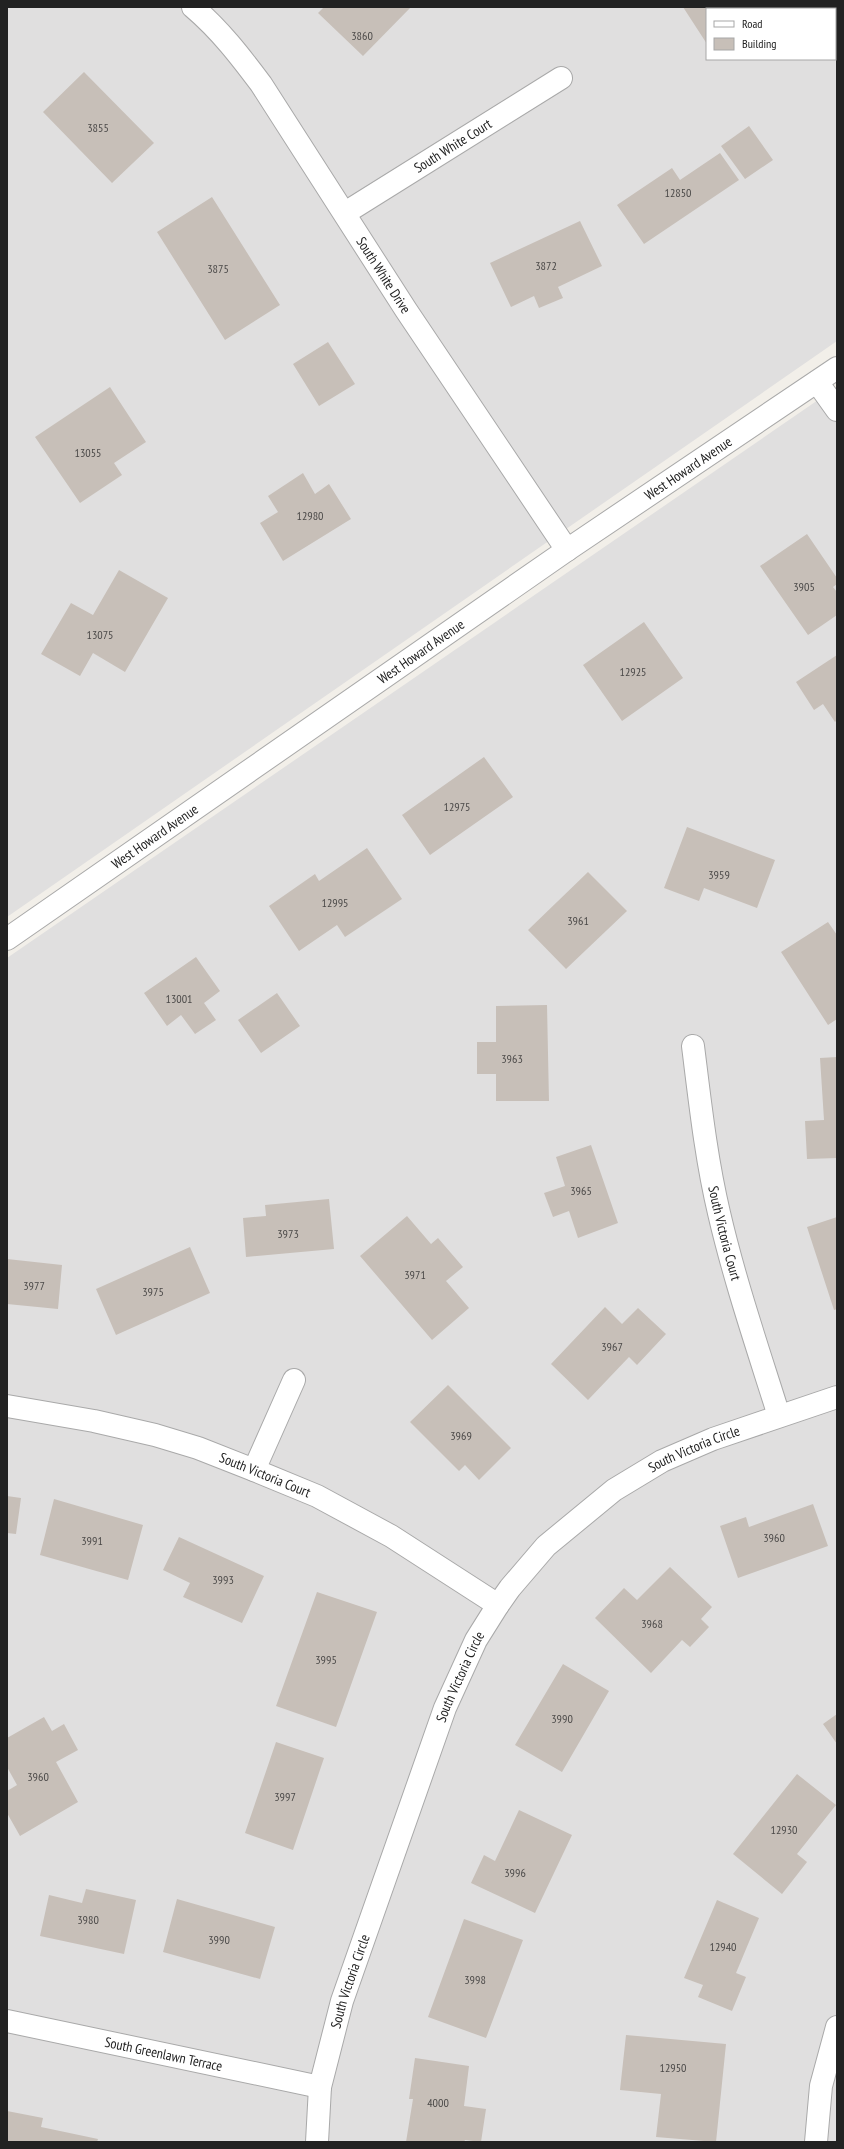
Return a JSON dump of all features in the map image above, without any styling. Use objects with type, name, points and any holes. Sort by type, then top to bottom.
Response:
[{"type":"street","name":"South White Drive","points":[[193,7],[213,24],[248,66],[345,213],[406,310],[567,550]]},
{"type":"street","name":"South White Court","points":[[345,213],[561,78]]},
{"type":"street","name":"West Howard Avenue","points":[[7,939],[567,550],[837,368]]},
{"type":"street","points":[[817,382],[837,410]]},
{"type":"street","name":"South Victoria Court","points":[[693,1046],[704,1136],[719,1212],[736,1280],[779,1416]]},
{"type":"street","points":[[254,1470],[294,1380]]},
{"type":"street","name":"South Victoria Circle","points":[[317,2142],[320,2087],[342,2001],[445,1708],[476,1640],[498,1605],[510,1588],[546,1546],[614,1490],[662,1461],[713,1439],[837,1397]]},
{"type":"street","name":"South Victoria Court","points":[[7,1406],[94,1421],[155,1435],[198,1448],[254,1470],[317,1496],[391,1536],[498,1605]]},
{"type":"street","name":"South Greenlawn Terrace","points":[[7,2021],[320,2087]]},
{"type":"street","points":[[816,2142],[821,2086],[837,2027]]},
{"type":"shaded area","points":[[7,7],[837,7],[837,341],[7,917]]},
{"type":"shaded area","points":[[837,387],[837,2142],[7,2142],[7,958]]},
{"type":"building","points":[[324,7],[411,7],[363,56],[318,13]]},
{"type":"building","points":[[683,7],[761,7],[706,8],[706,42]]},
{"type":"building","points":[[84,72],[154,143],[112,183],[43,112]]},
{"type":"building","points":[[749,126],[773,160],[745,179],[721,146]]},
{"type":"building","points":[[720,153],[739,180],[644,244],[617,205],[672,168],[680,180]]},
{"type":"building","points":[[212,197],[280,305],[225,340],[157,232]]},
{"type":"building","points":[[580,221],[602,266],[558,287],[563,298],[539,308],[534,296],[511,307],[490,263]]},
{"type":"building","points":[[328,342],[355,384],[319,406],[293,364]]},
{"type":"building","points":[[110,387],[146,442],[114,463],[122,475],[80,503],[35,437]]},
{"type":"building","points":[[303,473],[315,494],[329,484],[351,519],[283,561],[260,523],[278,512],[268,496]]},
{"type":"building","points":[[807,534],[837,578],[837,584],[833,587],[837,592],[837,615],[808,635],[760,566]]},
{"type":"building","points":[[119,570],[168,598],[125,672],[93,653],[80,676],[41,654],[71,603],[93,615]]},
{"type":"building","points":[[644,622],[683,678],[622,721],[583,665]]},
{"type":"building","points":[[837,655],[837,720],[835,722],[823,704],[814,710],[796,682]]},
{"type":"building","points":[[484,757],[513,797],[430,855],[402,815]]},
{"type":"building","points":[[687,827],[775,860],[757,908],[704,888],[699,901],[664,888]]},
{"type":"building","points":[[367,848],[402,899],[345,937],[337,925],[299,951],[269,906],[315,874],[319,881]]},
{"type":"building","points":[[588,872],[627,911],[566,969],[528,930]]},
{"type":"building","points":[[828,922],[837,935],[837,1019],[828,1025],[781,952]]},
{"type":"building","points":[[196,957],[220,991],[204,1003],[216,1020],[195,1034],[181,1015],[167,1026],[144,993]]},
{"type":"building","points":[[277,993],[300,1026],[261,1053],[238,1020]]},
{"type":"building","points":[[547,1005],[549,1101],[496,1101],[496,1074],[477,1074],[477,1042],[496,1042],[496,1006]]},
{"type":"building","points":[[837,1057],[837,1158],[807,1159],[805,1121],[824,1120],[820,1058]]},
{"type":"building","points":[[591,1145],[618,1223],[578,1238],[569,1211],[553,1217],[544,1193],[565,1186],[556,1157]]},
{"type":"building","points":[[329,1199],[334,1249],[246,1257],[243,1218],[266,1216],[265,1205]]},
{"type":"building","points":[[407,1216],[431,1244],[438,1238],[463,1267],[446,1281],[469,1308],[432,1340],[360,1256]]},
{"type":"building","points":[[837,1217],[837,1309],[834,1310],[807,1227]]},
{"type":"building","points":[[190,1247],[210,1293],[116,1335],[96,1289]]},
{"type":"building","points":[[7,1259],[62,1265],[58,1309],[7,1304]]},
{"type":"building","points":[[605,1307],[622,1324],[638,1308],[666,1334],[637,1365],[629,1357],[588,1400],[551,1364]]},
{"type":"building","points":[[448,1385],[511,1448],[479,1480],[465,1465],[459,1471],[410,1422]]},
{"type":"building","points":[[7,1496],[21,1498],[16,1534],[7,1533]]},
{"type":"building","points":[[54,1499],[143,1525],[128,1580],[40,1555]]},
{"type":"building","points":[[813,1504],[828,1546],[738,1578],[720,1526],[746,1517],[749,1527]]},
{"type":"building","points":[[179,1537],[264,1576],[242,1623],[183,1597],[190,1583],[163,1570]]},
{"type":"building","points":[[670,1567],[712,1607],[701,1619],[709,1627],[690,1647],[682,1640],[651,1673],[595,1618],[624,1588],[637,1600]]},
{"type":"building","points":[[317,1592],[377,1612],[336,1727],[276,1706]]},
{"type":"building","points":[[563,1664],[609,1691],[562,1772],[515,1745]]},
{"type":"building","points":[[837,1714],[837,1744],[823,1724]]},
{"type":"building","points":[[44,1717],[52,1731],[64,1724],[78,1750],[56,1762],[78,1802],[20,1836],[7,1813],[7,1791],[17,1785],[7,1767],[7,1738]]},
{"type":"building","points":[[276,1742],[324,1758],[293,1850],[245,1833]]},
{"type":"building","points":[[797,1774],[836,1805],[797,1854],[807,1862],[782,1894],[733,1854]]},
{"type":"building","points":[[519,1810],[572,1835],[535,1913],[471,1883],[484,1855],[495,1861]]},
{"type":"building","points":[[86,1889],[136,1900],[124,1954],[40,1936],[49,1895],[82,1903]]},
{"type":"building","points":[[177,1899],[275,1927],[260,1979],[163,1952]]},
{"type":"building","points":[[717,1900],[759,1918],[736,1973],[746,1977],[732,2011],[698,1997],[703,1985],[684,1978]]},
{"type":"building","points":[[464,1919],[523,1940],[486,2038],[428,2017]]},
{"type":"building","points":[[626,2035],[726,2044],[716,2142],[656,2137],[661,2094],[620,2090]]},
{"type":"building","points":[[415,2058],[469,2066],[464,2106],[486,2109],[481,2142],[465,2140],[464,2142],[406,2142],[413,2099],[409,2099]]},
{"type":"building","points":[[7,2111],[43,2118],[41,2127],[98,2139],[97,2142],[7,2142]]}]
